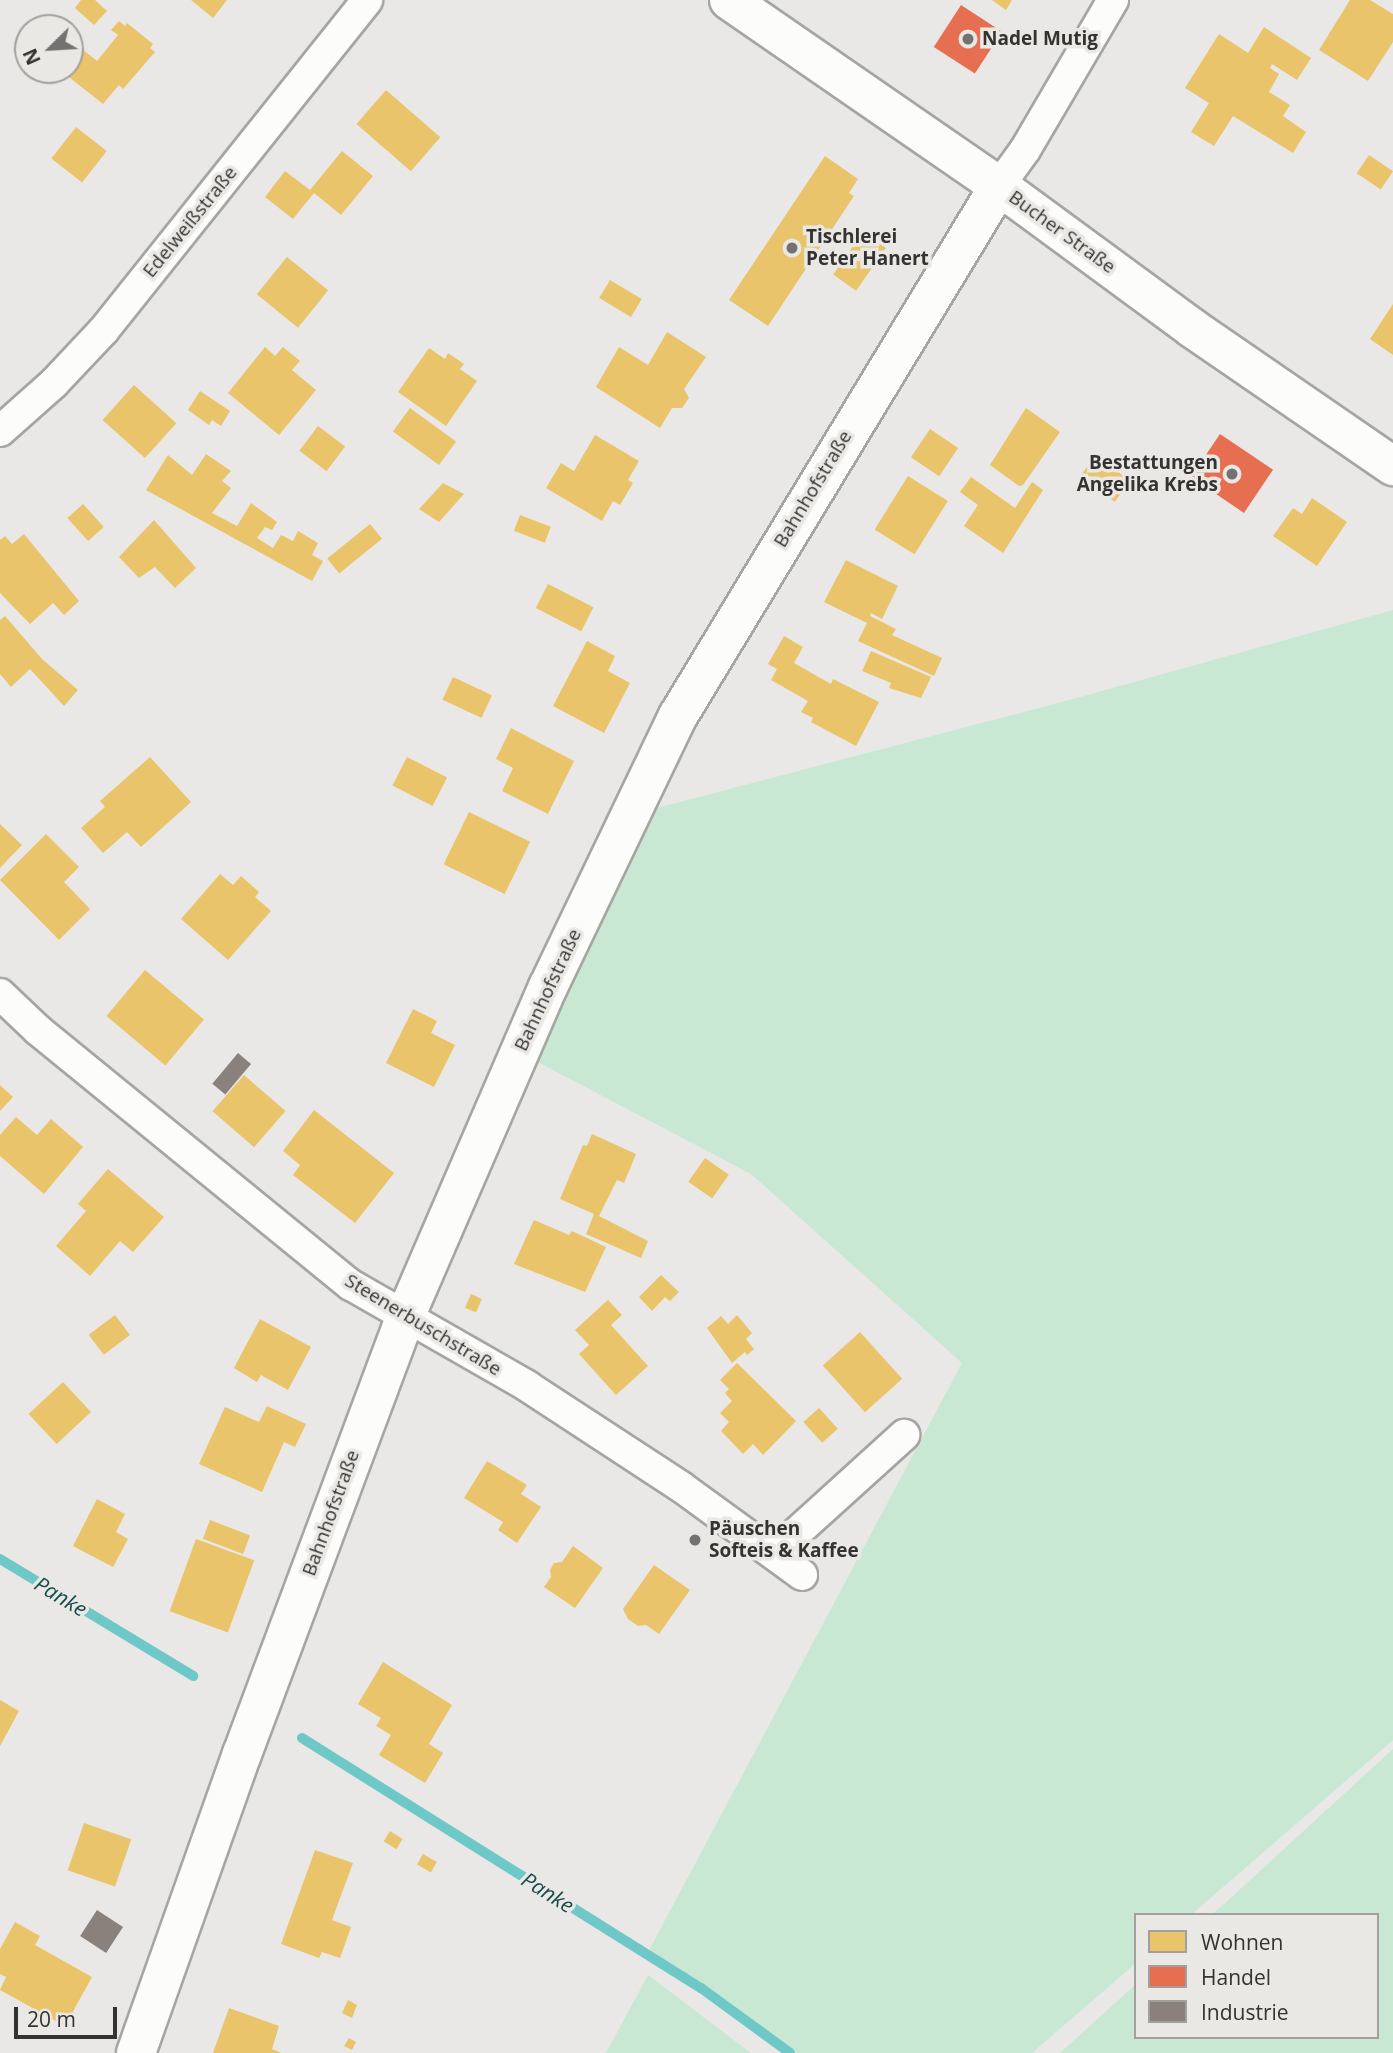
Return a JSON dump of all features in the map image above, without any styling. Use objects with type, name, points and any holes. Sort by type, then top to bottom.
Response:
[{"type":"street","name":"Edelweißstraße","points":[[0,431],[54,383],[104,330],[368,0]]},
{"type":"street","name":"Bucher Straße","points":[[729,0],[999,186],[1192,328],[1393,466]]},
{"type":"street","name":"Bahnhofstraße","points":[[136,2053],[242,1754],[405,1317],[548,987],[678,716],[999,186],[1026,150],[1113,0]]},
{"type":"street","name":"Steenerbuschstraße","points":[[0,994],[38,1030],[351,1284],[527,1386],[680,1486],[802,1574]]},
{"type":"street","points":[[774,1553],[904,1435]]},
{"type":"green space","points":[[1393,610],[1393,1740],[1193,1913],[1134,1913],[1134,1965],[1032,2053],[786,2053],[647,1954],[962,1363],[751,1174],[530,1058],[630,815],[1073,699]]},
{"type":"green space","points":[[1393,1749],[1393,2053],[1060,2053],[1134,1986],[1134,2039],[1379,2039],[1379,1913],[1214,1913]]},
{"type":"green space","points":[[648,1975],[751,2053],[606,2053]]},
{"type":"building: Wohnen","points":[[81,0],[95,0],[107,11],[94,25],[75,8]]},
{"type":"building: Wohnen","points":[[191,0],[227,0],[213,18]]},
{"type":"building: Wohnen","points":[[992,0],[1012,0],[1006,10]]},
{"type":"building: Wohnen","points":[[1350,0],[1370,0],[1393,14],[1393,42],[1368,81],[1319,50]]},
{"type":"building: Wohnen","points":[[119,21],[125,26],[127,23],[153,44],[150,48],[155,52],[123,89],[119,85],[103,104],[78,84],[84,84],[84,51],[97,61],[118,35],[111,30]]},
{"type":"building: Wohnen","points":[[1264,27],[1311,58],[1297,80],[1272,64],[1270,68],[1279,74],[1269,92],[1290,105],[1283,116],[1306,132],[1293,153],[1233,116],[1214,146],[1191,132],[1209,103],[1185,88],[1219,34],[1248,53]]},
{"type":"building: Wohnen","points":[[386,90],[440,137],[411,171],[356,124]]},
{"type":"building: Wohnen","points":[[76,127],[107,151],[82,183],[51,159]]},
{"type":"building: Wohnen","points":[[342,151],[373,176],[341,215],[314,193],[293,219],[265,197],[285,171],[310,190]]},
{"type":"building: Wohnen","points":[[1369,155],[1393,171],[1381,189],[1357,173]]},
{"type":"building: Wohnen","name":"Tischlerei Peter Hanert","points":[[825,156],[858,179],[849,193],[854,196],[768,326],[729,300]]},
{"type":"building: Wohnen","points":[[863,232],[886,248],[856,291],[833,275]]},
{"type":"building: Wohnen","points":[[287,257],[328,290],[298,328],[257,294]]},
{"type":"building: Wohnen","points":[[610,280],[642,299],[631,317],[599,298]]},
{"type":"building: Wohnen","points":[[1393,304],[1393,355],[1370,339]]},
{"type":"building: Wohnen","points":[[667,332],[706,357],[684,389],[689,398],[682,408],[672,408],[660,428],[596,387],[619,347],[648,365]]},
{"type":"building: Wohnen","points":[[265,347],[275,356],[283,347],[300,361],[292,370],[316,390],[279,435],[228,393]]},
{"type":"building: Wohnen","points":[[429,348],[445,359],[448,353],[464,364],[460,369],[477,381],[446,426],[398,392]]},
{"type":"building: Wohnen","points":[[134,385],[176,423],[145,458],[103,420]]},
{"type":"building: Wohnen","points":[[200,391],[230,411],[221,426],[212,420],[209,425],[188,410]]},
{"type":"building: Wohnen","points":[[410,408],[456,442],[439,465],[393,431]]},
{"type":"building: Wohnen","points":[[1026,408],[1060,432],[1023,485],[1019,486],[990,465]]},
{"type":"building: Wohnen","points":[[318,426],[345,446],[326,471],[299,451]]},
{"type":"building: Wohnen","points":[[930,429],[958,448],[939,476],[911,457]]},
{"type":"building: Wohnen","points":[[595,435],[639,461],[628,480],[633,483],[620,505],[613,501],[602,521],[546,488],[561,463],[574,471]]},
{"type":"building: Wohnen","points":[[206,454],[231,471],[222,481],[231,488],[212,513],[237,526],[251,503],[277,522],[272,530],[265,527],[257,538],[273,548],[281,535],[293,541],[298,531],[318,543],[312,555],[323,561],[312,581],[146,490],[168,455],[192,475]]},
{"type":"building: Wohnen","points":[[1096,455],[1130,481],[1115,502],[1080,476]]},
{"type":"building: Wohnen","points":[[908,476],[948,501],[914,554],[875,529]]},
{"type":"building: Wohnen","points":[[971,477],[1015,508],[1032,482],[1043,490],[1003,553],[964,526],[978,505],[960,492]]},
{"type":"building: Wohnen","points":[[443,483],[464,494],[439,522],[419,509]]},
{"type":"building: Wohnen","points":[[1312,498],[1347,522],[1317,566],[1273,536],[1293,508],[1302,514]]},
{"type":"building: Wohnen","points":[[83,504],[104,527],[88,541],[67,518]]},
{"type":"building: Wohnen","points":[[520,515],[551,527],[545,543],[514,531]]},
{"type":"building: Wohnen","points":[[154,520],[196,568],[175,588],[155,567],[139,578],[119,557]]},
{"type":"building: Wohnen","points":[[370,524],[382,539],[339,573],[327,559]]},
{"type":"building: Wohnen","points":[[24,534],[79,601],[64,615],[53,603],[30,624],[0,593],[0,540],[5,536],[12,544]]},
{"type":"building: Wohnen","points":[[846,560],[898,586],[882,619],[871,613],[870,616],[896,629],[892,635],[942,658],[934,676],[858,641],[867,623],[824,602]]},
{"type":"building: Wohnen","points":[[548,584],[593,607],[581,631],[536,608]]},
{"type":"building: Wohnen","points":[[5,616],[42,659],[78,690],[64,706],[30,669],[11,687],[0,674],[0,620]]},
{"type":"building: Wohnen","points":[[784,636],[803,647],[794,663],[831,684],[833,679],[879,702],[856,746],[811,722],[813,718],[801,712],[808,701],[771,680],[777,669],[768,664]]},
{"type":"building: Wohnen","points":[[587,641],[615,656],[608,671],[630,683],[604,733],[553,706]]},
{"type":"building: Wohnen","points":[[871,651],[931,677],[921,698],[889,688],[891,683],[862,671]]},
{"type":"building: Wohnen","points":[[453,677],[492,695],[481,718],[442,700]]},
{"type":"building: Wohnen","points":[[511,728],[574,761],[548,814],[502,791],[513,768],[496,759]]},
{"type":"building: Wohnen","points":[[150,757],[191,802],[141,847],[127,832],[103,853],[81,828],[105,807],[100,801]]},
{"type":"building: Wohnen","points":[[407,757],[447,777],[433,806],[392,786]]},
{"type":"building: Wohnen","points":[[469,812],[530,842],[505,894],[444,864]]},
{"type":"building: Wohnen","points":[[0,824],[22,845],[0,868]]},
{"type":"building: Wohnen","points":[[46,834],[79,867],[64,882],[90,909],[59,940],[0,880]]},
{"type":"building: Wohnen","points":[[220,874],[233,885],[241,876],[259,892],[255,897],[271,911],[228,960],[181,919]]},
{"type":"building: Wohnen","points":[[145,970],[204,1019],[165,1065],[106,1016]]},
{"type":"building: Wohnen","points":[[413,1009],[437,1021],[431,1033],[455,1045],[434,1087],[386,1063]]},
{"type":"building: Wohnen","points":[[244,1075],[286,1111],[254,1147],[213,1111]]},
{"type":"building: Wohnen","points":[[0,1085],[13,1097],[0,1111]]},
{"type":"building: Wohnen","points":[[314,1110],[394,1173],[355,1223],[293,1175],[300,1165],[283,1151]]},
{"type":"building: Wohnen","points":[[16,1117],[37,1135],[51,1119],[83,1147],[44,1194],[0,1156],[0,1135]]},
{"type":"building: Wohnen","points":[[592,1134],[636,1154],[624,1183],[617,1180],[599,1216],[648,1241],[641,1258],[586,1234],[594,1214],[560,1199],[583,1145],[587,1146]]},
{"type":"building: Wohnen","points":[[705,1158],[729,1175],[712,1198],[688,1182]]},
{"type":"building: Wohnen","points":[[108,1169],[164,1217],[133,1252],[120,1241],[90,1276],[56,1246],[86,1211],[78,1204]]},
{"type":"building: Wohnen","points":[[534,1220],[569,1235],[572,1231],[606,1247],[585,1292],[514,1264]]},
{"type":"building: Wohnen","points":[[661,1275],[679,1292],[670,1301],[665,1297],[652,1311],[639,1297]]},
{"type":"building: Wohnen","points":[[471,1294],[482,1299],[476,1313],[465,1308]]},
{"type":"building: Wohnen","points":[[608,1300],[622,1315],[611,1325],[648,1366],[616,1395],[579,1354],[589,1345],[575,1330]]},
{"type":"building: Wohnen","points":[[115,1315],[130,1335],[104,1355],[89,1335]]},
{"type":"building: Wohnen","points":[[737,1315],[752,1333],[746,1339],[754,1349],[747,1355],[745,1352],[732,1363],[707,1328],[721,1316],[728,1324]]},
{"type":"building: Wohnen","points":[[260,1319],[311,1347],[288,1390],[261,1375],[257,1382],[234,1368]]},
{"type":"building: Wohnen","points":[[860,1332],[902,1379],[865,1412],[823,1365]]},
{"type":"building: Wohnen","points":[[737,1363],[796,1421],[763,1455],[753,1444],[743,1454],[721,1431],[729,1422],[720,1413],[732,1401],[725,1393],[729,1389],[720,1380]]},
{"type":"building: Wohnen","points":[[63,1382],[91,1412],[57,1444],[29,1414]]},
{"type":"building: Wohnen","points":[[267,1406],[306,1424],[295,1447],[284,1442],[262,1492],[199,1464],[225,1407],[259,1422]]},
{"type":"building: Wohnen","points":[[819,1408],[838,1429],[822,1443],[803,1422]]},
{"type":"building: Wohnen","points":[[487,1461],[527,1485],[521,1494],[541,1507],[517,1543],[498,1530],[503,1522],[464,1498]]},
{"type":"building: Wohnen","points":[[97,1499],[125,1514],[116,1532],[128,1539],[113,1567],[73,1546]]},
{"type":"building: Wohnen","points":[[210,1520],[250,1535],[243,1554],[203,1539]]},
{"type":"building: Wohnen","points":[[196,1539],[254,1560],[228,1633],[170,1611]]},
{"type":"building: Wohnen","points":[[573,1546],[603,1568],[575,1608],[544,1587],[551,1577],[550,1570],[554,1563],[562,1562]]},
{"type":"building: Wohnen","points":[[654,1565],[690,1590],[659,1634],[646,1625],[638,1626],[628,1619],[623,1609]]},
{"type":"building: Wohnen","points":[[383,1662],[452,1705],[429,1744],[443,1753],[425,1783],[379,1755],[391,1735],[376,1726],[381,1718],[358,1704]]},
{"type":"building: Wohnen","points":[[0,1700],[19,1711],[0,1746]]},
{"type":"building: Wohnen","points":[[84,1823],[131,1839],[115,1887],[68,1870]]},
{"type":"building: Wohnen","points":[[390,1831],[403,1839],[396,1849],[384,1841]]},
{"type":"building: Wohnen","points":[[315,1850],[353,1863],[332,1920],[351,1927],[340,1958],[322,1952],[319,1958],[281,1944]]},
{"type":"building: Wohnen","points":[[423,1854],[437,1862],[431,1872],[417,1864]]},
{"type":"building: Wohnen","points":[[15,1922],[40,1936],[35,1945],[92,1977],[65,2026],[0,1990],[6,1977],[0,1974],[0,1949]]},
{"type":"building: Wohnen","points":[[348,2000],[357,2005],[352,2018],[342,2013]]},
{"type":"building: Wohnen","points":[[229,2008],[279,2026],[272,2049],[281,2053],[213,2053]]},
{"type":"building: Wohnen","points":[[349,2038],[356,2042],[352,2050],[344,2046]]},
{"type":"building: Handel","name":"Nadel Mutig","points":[[961,5],[1002,32],[975,74],[934,47]]},
{"type":"building: Handel","name":"Bestattungen Angelika Krebs","points":[[1220,434],[1273,470],[1244,513],[1191,477]]},
{"type":"building: Industrie","points":[[238,1053],[251,1064],[225,1095],[212,1084]]},
{"type":"building: Industrie","points":[[97,1910],[123,1927],[106,1953],[80,1936]]},
{"type":"waterway","name":"Panke","points":[[0,1559],[193,1676]]},
{"type":"waterway","name":"Panke","points":[[302,1738],[701,1988],[790,2053]]},
{"type":"place","name":"Nadel Mutig","points":[[968,39]]},
{"type":"place","name":"Tischlerei Peter Hanert","points":[[792,248]]},
{"type":"place","name":"Bestattungen Angelika Krebs","points":[[1232,474]]},
{"type":"place","name":"Päuschen Softeis & Kaffee","points":[[695,1540]]}]
